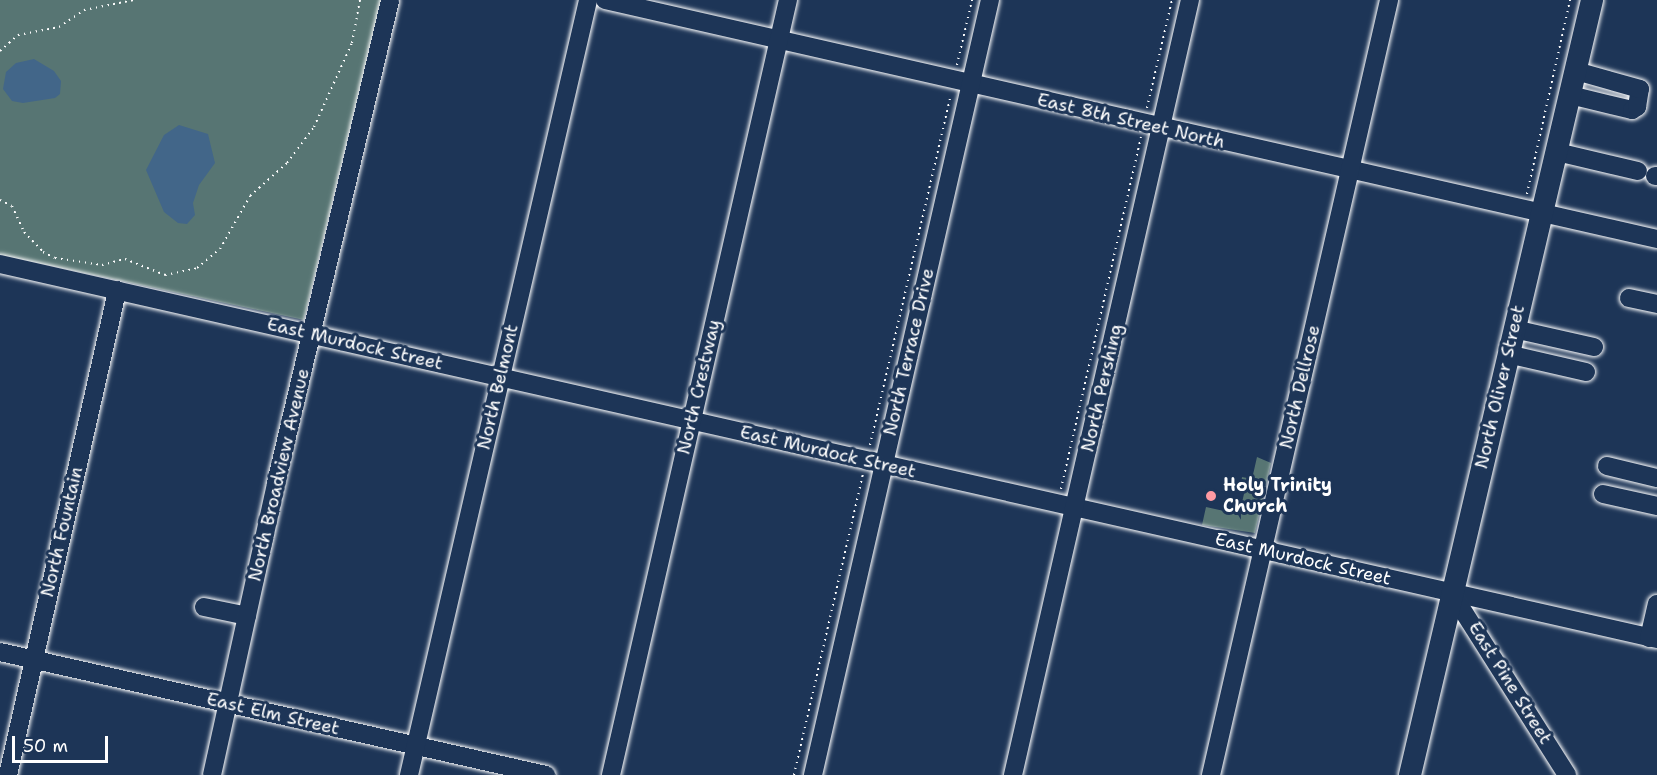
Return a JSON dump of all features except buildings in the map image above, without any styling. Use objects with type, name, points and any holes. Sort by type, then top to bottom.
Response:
[{"type":"main road","name":"North Oliver Street","points":[[1410,775],[1451,592],[1592,0]]},
{"type":"street","name":"North Broadview Avenue","points":[[212,775],[390,0]]},
{"type":"street","name":"North Belmont","points":[[409,775],[588,0]]},
{"type":"street","name":"East 8th Street North","points":[[605,0],[1657,240]]},
{"type":"street","name":"North Crestway","points":[[611,775],[788,0]]},
{"type":"street","name":"North Terrace Drive","points":[[813,775],[874,463],[962,82],[990,0]]},
{"type":"street","name":"North Pershing","points":[[1014,775],[1074,507],[1152,126],[1190,0]]},
{"type":"street","name":"North Dellrose","points":[[1211,775],[1389,0]]},
{"type":"street","points":[[1570,95],[1632,110],[1637,107],[1640,89],[1630,83],[1576,71]]},
{"type":"street","points":[[1557,152],[1650,174]]},
{"type":"street","name":"East Murdock Street","points":[[0,264],[1653,638]]},
{"type":"street","name":"North Fountain","points":[[8,775],[117,290]]},
{"type":"street","points":[[1629,298],[1657,304]]},
{"type":"street","points":[[1514,329],[1594,347]]},
{"type":"street","points":[[1508,354],[1586,372]]},
{"type":"street","points":[[1607,466],[1657,478]]},
{"type":"street","points":[[1603,494],[1657,506]]},
{"type":"street","name":"East Pine Street","points":[[1451,592],[1567,775]]},
{"type":"street","points":[[1653,638],[1657,604]]},
{"type":"street","points":[[204,606],[247,616]]},
{"type":"street","name":"East Elm Street","points":[[0,652],[546,775]]},
{"type":"path","points":[[0,51],[18,35],[59,27],[84,10],[134,0]]},
{"type":"path","points":[[0,200],[12,206],[24,232],[55,258],[102,265],[125,259],[165,275],[197,268],[220,249],[250,195],[287,163],[314,127],[352,43],[360,0]]},
{"type":"path","points":[[795,775],[874,463],[962,82],[972,0]]},
{"type":"path","points":[[1060,491],[1152,126],[1172,0]]},
{"type":"green space","points":[[0,0],[381,0],[304,320],[0,255]]},
{"type":"green space","points":[[1257,457],[1271,463],[1255,533],[1202,525],[1206,507],[1233,513],[1236,506],[1241,507],[1246,485],[1241,484],[1242,477],[1252,479]]},
{"type":"water","points":[[34,59],[54,71],[61,81],[60,94],[55,98],[23,103],[12,101],[3,89],[6,72],[16,63]]},
{"type":"water","points":[[179,125],[208,134],[215,163],[199,185],[193,203],[195,215],[187,224],[178,223],[164,212],[146,170],[164,135]]},
{"type":"place","name":"Holy Trinity Church","points":[[1211,496]]}]
